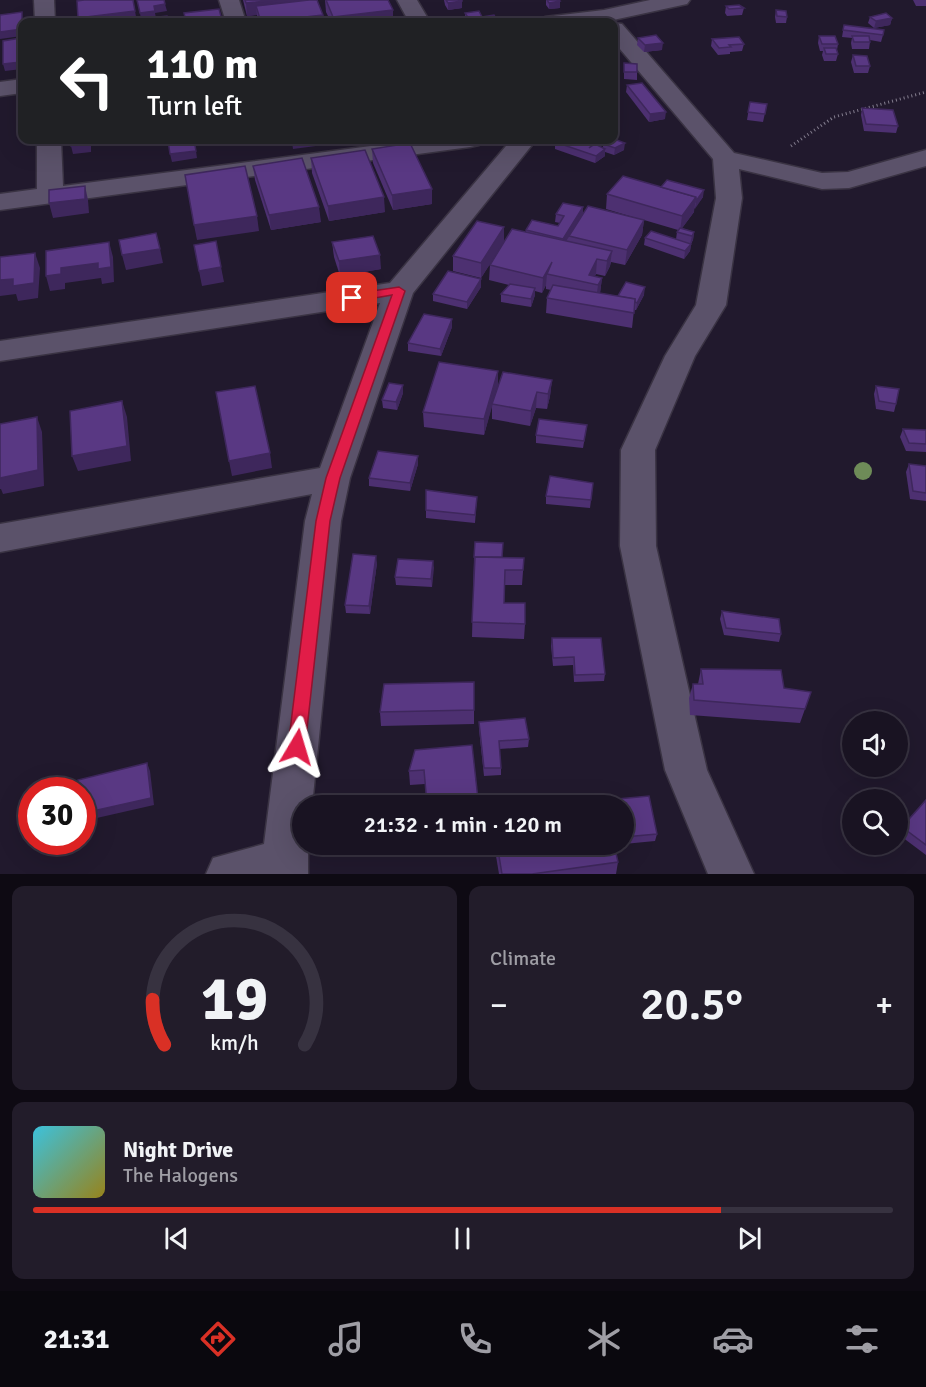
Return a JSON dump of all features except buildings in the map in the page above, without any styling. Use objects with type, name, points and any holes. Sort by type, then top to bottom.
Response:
[{"type":"street","points":[[45,0],[45,18]]},
{"type":"street","points":[[230,0],[235,18]]},
{"type":"street","points":[[407,0],[417,18]]},
{"type":"street","points":[[604,17],[680,0]]},
{"type":"street","points":[[618,44],[629,66],[725,158],[822,181],[849,180],[926,158]]},
{"type":"street","points":[[0,89],[18,87]]},
{"type":"street","points":[[49,144],[50,195]]},
{"type":"street","points":[[0,202],[439,144]]},
{"type":"street","points":[[228,874],[284,867],[323,521],[333,478],[399,291],[521,144]]},
{"type":"street","points":[[725,158],[729,198],[711,305],[680,356],[638,450],[638,546],[686,770],[730,874]]},
{"type":"street","points":[[0,351],[399,291]]},
{"type":"street","points":[[0,538],[333,478]]},
{"type":"path","points":[[760,167],[834,117],[926,92]]},
{"type":"route","points":[[297,747],[323,521],[333,478],[399,291],[352,298]]}]
